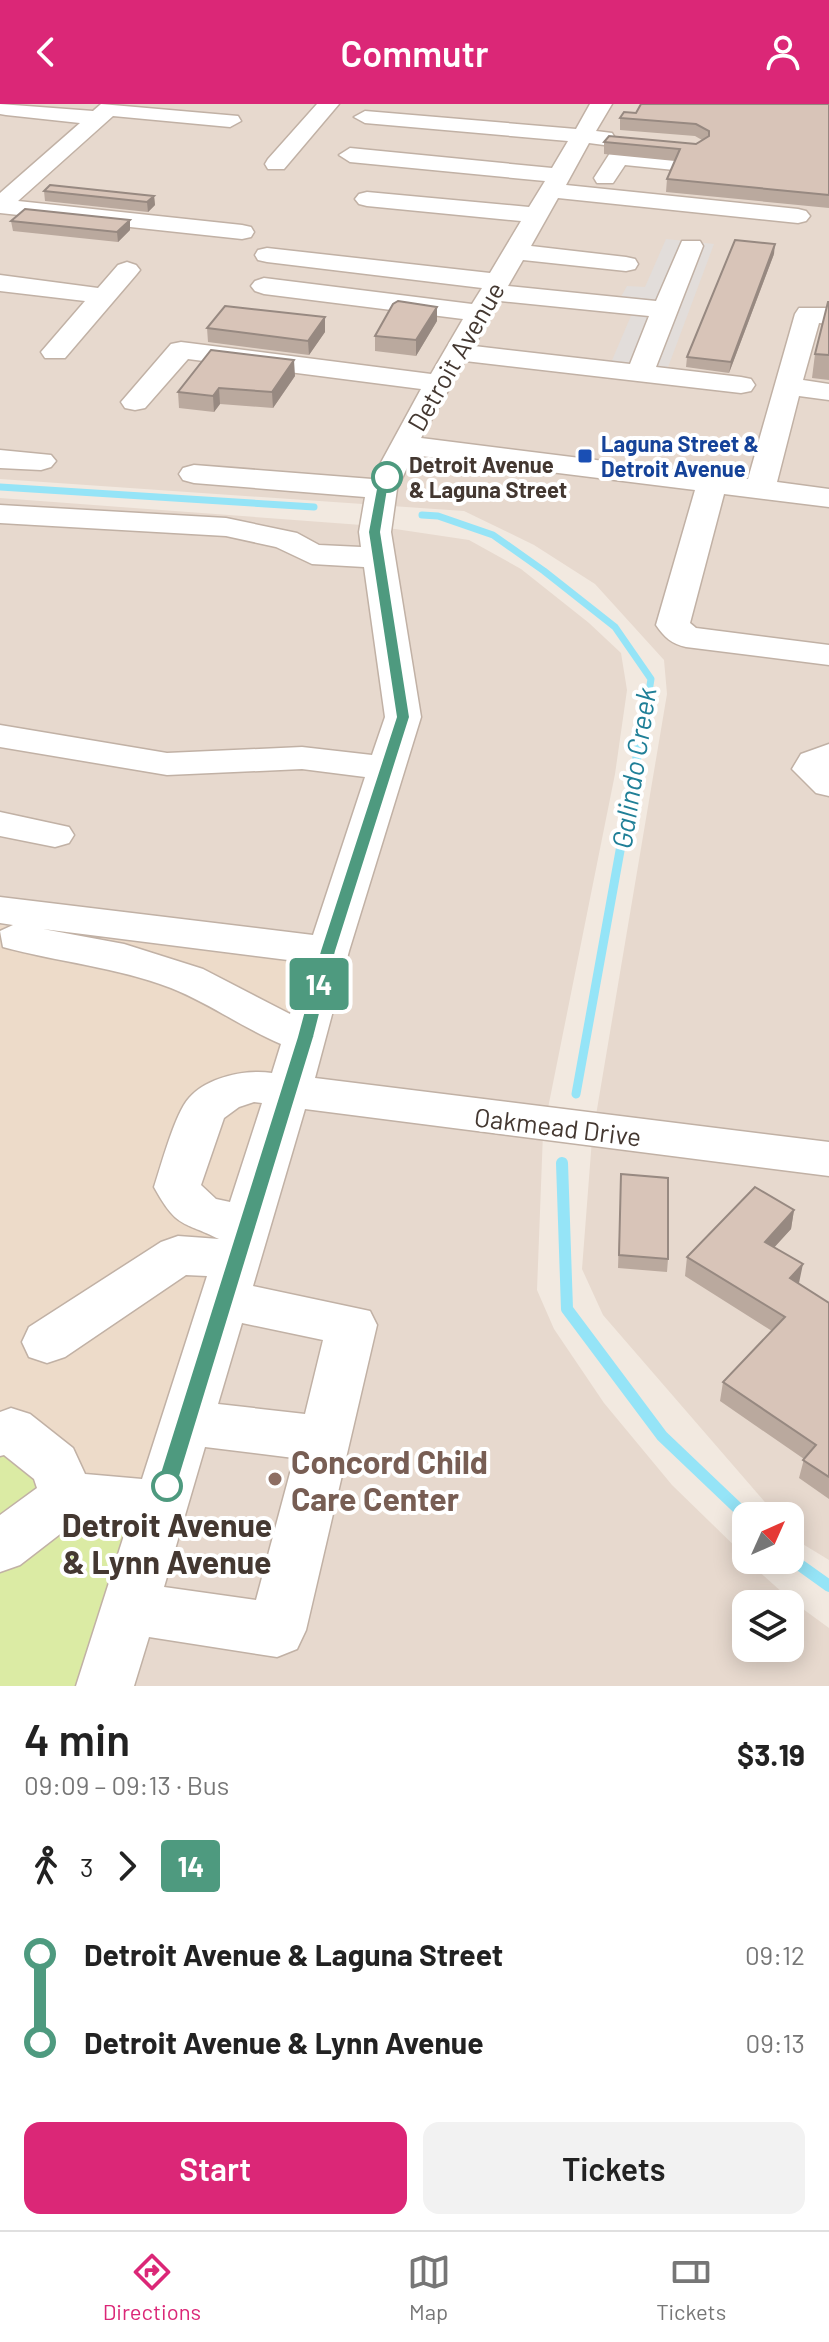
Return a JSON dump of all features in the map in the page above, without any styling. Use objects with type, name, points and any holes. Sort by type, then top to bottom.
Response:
[{"type":"street","points":[[276,164],[328,104]]},
{"type":"street","points":[[0,206],[107,110]]},
{"type":"street","points":[[3,118],[107,110],[230,121]]},
{"type":"street","points":[[365,117],[598,119],[689,155],[618,158],[605,178]]},
{"type":"street","points":[[3,118],[79,135]]},
{"type":"street","name":"Detroit Avenue","points":[[105,1686],[305,1037],[328,951],[403,717],[375,532],[382,489],[403,445],[499,280],[598,119]]},
{"type":"street","points":[[350,155],[551,191]]},
{"type":"street","points":[[367,199],[551,191],[605,178],[666,184]]},
{"type":"street","points":[[408,187],[551,191],[798,216]]},
{"type":"street","points":[[0,206],[242,232]]},
{"type":"street","points":[[289,238],[665,310]]},
{"type":"street","points":[[264,286],[499,280],[623,270],[638,239]]},
{"type":"street","points":[[642,367],[691,246]]},
{"type":"street","points":[[267,255],[499,280]]},
{"type":"street","points":[[0,262],[46,268]]},
{"type":"street","points":[[55,352],[127,270]]},
{"type":"street","points":[[0,283],[104,296]]},
{"type":"street","points":[[829,316],[808,314],[787,386],[829,392]]},
{"type":"street","points":[[212,336],[449,366]]},
{"type":"street","points":[[578,366],[593,338]]},
{"type":"street","points":[[135,402],[181,350],[449,366],[578,366],[741,385]]},
{"type":"street","points":[[760,490],[785,394]]},
{"type":"street","points":[[403,445],[760,490],[827,491]]},
{"type":"street","points":[[0,459],[41,461]]},
{"type":"street","points":[[194,474],[382,489]]},
{"type":"street","points":[[712,484],[673,625],[686,637],[829,655]]},
{"type":"street","points":[[0,514],[226,527],[286,540],[312,554],[379,558]]},
{"type":"street","points":[[0,736],[167,764],[302,758],[387,768]]},
{"type":"street","points":[[829,755],[814,762],[811,769],[829,785]]},
{"type":"street","points":[[4,831],[55,835]]},
{"type":"street","points":[[0,910],[328,951]]},
{"type":"street","points":[[0,935],[32,938],[150,966],[188,979],[259,1018],[305,1037]]},
{"type":"street","name":"Oakmead Drive","points":[[236,1260],[207,1218],[190,1207],[177,1187],[205,1109],[223,1096],[252,1086],[829,1159]]},
{"type":"street","points":[[47,1342],[178,1255],[236,1260],[352,1325],[277,1630],[130,1608]]},
{"type":"street","points":[[186,1423],[325,1439]]},
{"type":"street","points":[[0,1434],[11,1430],[54,1464],[68,1496]]},
{"type":"street","points":[[0,1547],[68,1496],[161,1505]]},
{"type":"shaded area","points":[[0,104],[829,104],[829,1560],[804,1545],[804,1502],[765,1502],[603,1315],[582,1269],[592,1139],[667,694],[664,660],[595,584],[534,545],[464,511],[0,479]]},
{"type":"shaded area","points":[[666,239],[714,244],[667,370],[610,365],[636,304],[618,302],[627,286],[645,287]]},
{"type":"shaded area","points":[[0,498],[375,526],[469,540],[521,569],[621,653],[627,690],[615,774],[543,1133],[537,1290],[554,1329],[604,1403],[672,1485],[732,1543],[732,1574],[762,1574],[780,1590],[732,1590],[732,1662],[804,1662],[804,1610],[829,1628],[829,1686],[105,1686],[324,965],[0,925]]},
{"type":"shaded area","points":[[0,925],[324,965],[161,1505],[70,1493],[0,1434]]},
{"type":"green space","points":[[0,1434],[54,1464],[161,1505],[106,1686],[0,1686]]},
{"type":"building","points":[[641,104],[829,104],[829,195],[667,179],[680,149],[604,142],[609,136],[696,144],[709,136],[709,131],[696,124],[620,118],[624,112],[636,113]]},
{"type":"building","points":[[50,185],[154,196],[147,202],[44,191]]},
{"type":"building","points":[[25,209],[130,220],[117,232],[11,221]]},
{"type":"building","points":[[735,240],[775,244],[731,362],[687,357]]},
{"type":"building","points":[[398,301],[437,307],[416,340],[375,336],[393,304]]},
{"type":"building","points":[[828,302],[829,355],[815,354]]},
{"type":"building","points":[[225,306],[325,317],[308,341],[207,328]]},
{"type":"building","points":[[211,350],[294,360],[272,392],[219,388],[213,396],[178,392]]},
{"type":"building","points":[[621,1174],[668,1178],[668,1259],[619,1255]]},
{"type":"building","points":[[755,1187],[794,1210],[765,1242],[803,1264],[790,1278],[829,1303],[829,1477],[803,1460],[816,1445],[723,1382],[785,1317],[687,1257]]},
{"type":"waterway","name":"Galindo Creek","points":[[0,487],[314,507]]},
{"type":"waterway","name":"Galindo Creek","points":[[422,515],[438,516],[493,535],[615,627],[651,679],[648,698]]},
{"type":"waterway","name":"Galindo Creek","points":[[576,1094],[648,696]]},
{"type":"waterway","name":"Galindo Creek","points":[[562,1163],[567,1309],[662,1436],[732,1503]]},
{"type":"waterway","name":"Galindo Creek","points":[[804,1568],[829,1586]]},
{"type":"bus line","name":"14","points":[[167,1486],[305,1037],[328,951],[403,717],[375,532],[387,477]]},
{"type":"place","name":"Laguna Street & Detroit Avenue","points":[[585,456]]},
{"type":"place","name":"Detroit Avenue & Laguna Street","points":[[387,477]]},
{"type":"place","name":"Concord Child Care Center","points":[[275,1479]]},
{"type":"place","name":"Detroit Avenue & Lynn Avenue","points":[[167,1486]]}]
